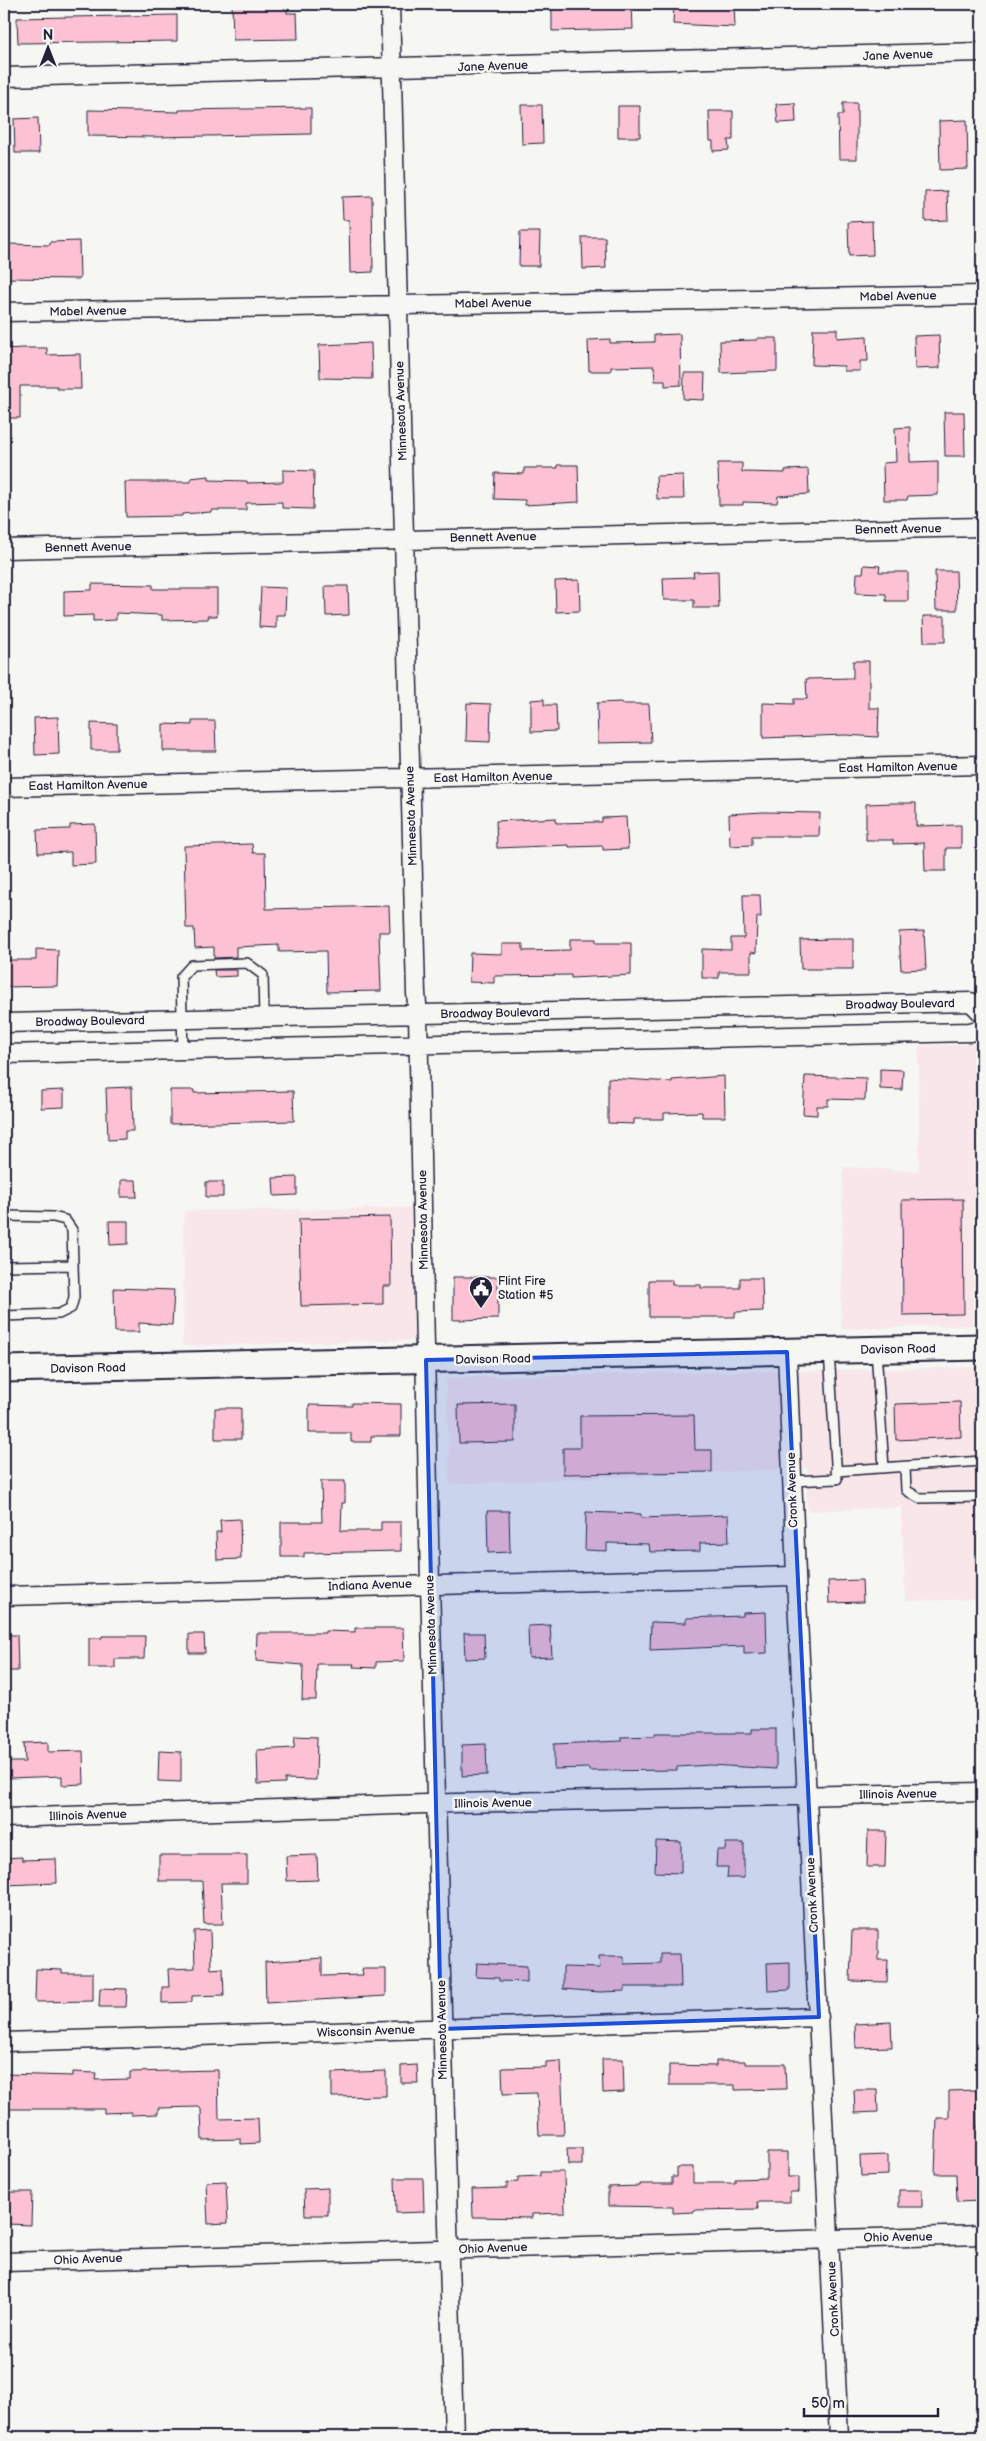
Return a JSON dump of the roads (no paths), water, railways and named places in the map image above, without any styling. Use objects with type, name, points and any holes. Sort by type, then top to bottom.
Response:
[{"type":"main road","name":"Davison Road","points":[[4,1370],[982,1347]]},
{"type":"street","name":"Minnesota Avenue","points":[[390,4],[410,779],[419,1046],[441,2029],[454,2437]]},
{"type":"street","name":"Jane Avenue","points":[[4,77],[982,52]]},
{"type":"street","name":"Mabel Avenue","points":[[4,312],[982,295]]},
{"type":"street","name":"Bennett Avenue","points":[[4,549],[982,528]]},
{"type":"street","name":"East Hamilton Avenue","points":[[4,787],[982,765]]},
{"type":"street","name":"Broadway Boulevard","points":[[4,1023],[971,1002],[982,1013]]},
{"type":"street","points":[[4,1054],[970,1032],[982,1029]]},
{"type":"street","name":"Cronk Avenue","points":[[787,1352],[791,1481],[839,2437]]},
{"type":"street","name":"Indiana Avenue","points":[[4,1596],[796,1576]]},
{"type":"street","name":"Illinois Avenue","points":[[4,1818],[437,1804],[982,1792]]},
{"type":"street","name":"Wisconsin Avenue","points":[[4,2042],[819,2017]]},
{"type":"street","name":"Ohio Avenue","points":[[4,2262],[982,2235]]},
{"type":"lane","points":[[183,1051],[181,977],[192,965],[247,963],[263,975],[264,1018]]},
{"type":"lane","points":[[4,1216],[53,1217],[65,1220],[72,1230],[74,1297],[71,1308],[59,1314],[4,1316]]},
{"type":"lane","points":[[4,1266],[73,1265]]},
{"type":"lane","points":[[876,1350],[884,1468]]},
{"type":"lane","points":[[791,1481],[837,1480],[829,1351]]},
{"type":"lane","points":[[836,1471],[982,1461]]},
{"type":"lane","points":[[905,1467],[906,1490],[919,1498],[982,1497]]},
{"type":"place","name":"Flint Fire Station #5","points":[[481,1309]]}]
